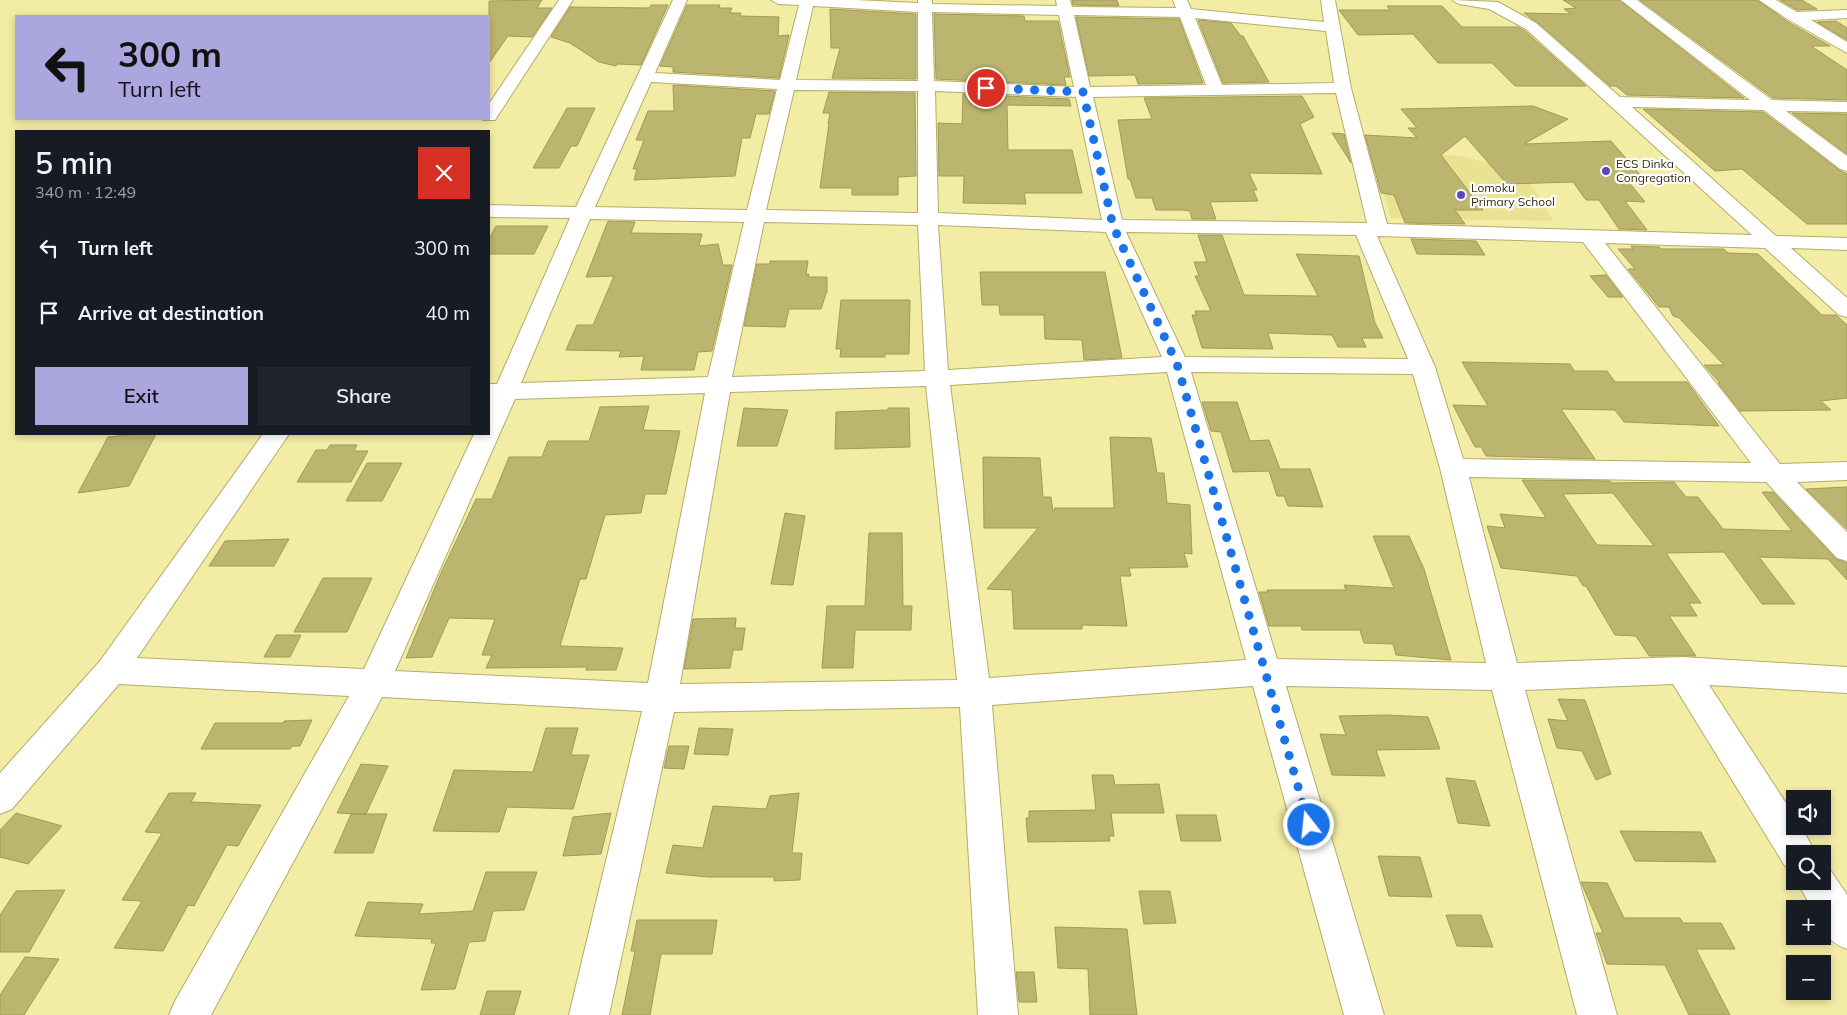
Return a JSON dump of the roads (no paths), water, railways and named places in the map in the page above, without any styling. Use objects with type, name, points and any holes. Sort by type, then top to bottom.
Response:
[{"type":"street","points":[[490,115],[566,0]]},
{"type":"street","points":[[490,426],[498,391],[646,78],[680,0]]},
{"type":"street","points":[[778,0],[1182,7],[1333,27]]},
{"type":"street","points":[[1328,0],[1343,88],[1372,229],[1423,367],[1453,468],[1504,677],[1597,1015]]},
{"type":"street","points":[[1459,0],[1491,3],[1531,26],[1774,242],[1847,310]]},
{"type":"street","points":[[1628,0],[1847,165]]},
{"type":"street","points":[[1766,0],[1847,48]]},
{"type":"street","points":[[589,1015],[661,698],[719,383],[755,217],[788,85],[806,1]]},
{"type":"street","points":[[925,4],[928,218],[937,378],[975,694],[998,1015]]},
{"type":"street","points":[[1064,5],[1113,226],[1177,364],[1364,1015]]},
{"type":"street","points":[[1182,7],[1216,91]]},
{"type":"street","points":[[1794,16],[1847,14]]},
{"type":"street","points":[[646,78],[788,85],[927,86],[1083,92],[1343,88]]},
{"type":"street","points":[[1616,102],[1847,107]]},
{"type":"street","points":[[479,130],[486,120]]},
{"type":"street","points":[[490,211],[755,217],[928,218],[1113,226],[1372,229],[1847,244]]},
{"type":"street","points":[[1588,235],[1773,473],[1847,550]]},
{"type":"street","points":[[498,391],[937,378],[1177,364],[1423,367]]},
{"type":"street","points":[[0,798],[111,670],[275,435]]},
{"type":"street","points":[[189,1015],[373,684],[487,435]]},
{"type":"street","points":[[1453,468],[1773,473],[1847,471]]},
{"type":"street","points":[[111,670],[661,698],[975,694],[1265,672],[1504,677],[1682,670],[1847,680]]},
{"type":"street","points":[[1682,670],[1792,845]]},
{"type":"street","points":[[1822,890],[1847,930]]},
{"type":"place","name":"ECS Dinka Congregation","points":[[1606,171]]},
{"type":"place","name":"Lomoku Primary School","points":[[1461,195]]}]
